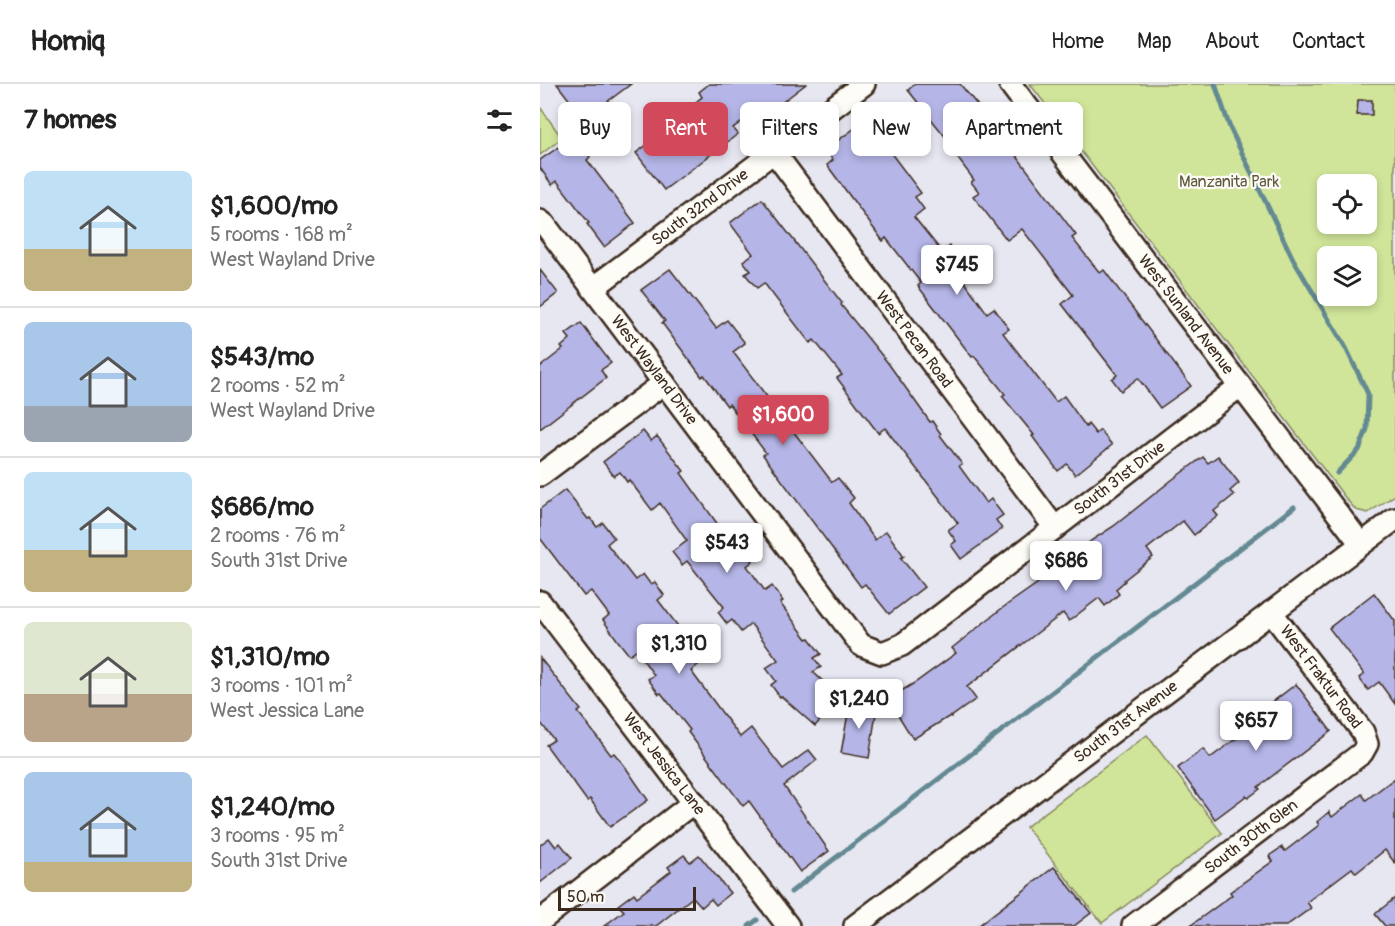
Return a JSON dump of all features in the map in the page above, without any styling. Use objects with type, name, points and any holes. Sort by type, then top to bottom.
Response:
[{"type":"street","name":"South 32nd Drive","points":[[839,103],[864,84]]},
{"type":"street","name":"West Sunland Avenue","points":[[1010,84],[1361,544]]},
{"type":"street","name":"South 32nd Drive","points":[[593,288],[769,156]]},
{"type":"street","name":"West Pecan Road","points":[[777,156],[1055,528]]},
{"type":"street","name":"West Wayland Drive","points":[[540,221],[593,288],[861,645],[882,653]]},
{"type":"street","points":[[540,475],[664,382]]},
{"type":"street","name":"South 31st Drive","points":[[882,653],[902,645],[1240,386]]},
{"type":"street","name":"South 31st Avenue","points":[[855,926],[1395,519]]},
{"type":"street","name":"West Jessica Lane","points":[[540,602],[788,926]]},
{"type":"street","name":"West Fraktur Road","points":[[1271,612],[1363,732],[1367,744]]},
{"type":"street","name":"South 30th Glen","points":[[1133,926],[1362,753],[1367,744]]},
{"type":"street","points":[[540,921],[694,802]]},
{"type":"green space","name":"Manzanita Park","points":[[1030,84],[1395,84],[1395,495],[1368,513],[1356,510],[1083,154],[1083,102],[1044,102]]},
{"type":"green space","points":[[540,107],[558,132],[558,141],[540,155]]},
{"type":"green space","points":[[1147,735],[1222,833],[1102,923],[1026,827]]},
{"type":"building","points":[[557,84],[631,84],[607,102],[571,102]]},
{"type":"building","points":[[709,84],[806,84],[782,102],[740,102],[740,123],[733,128],[738,134],[728,142],[728,102],[696,102],[702,97],[699,92]]},
{"type":"building","points":[[915,84],[960,84],[975,102],[943,102],[943,134],[931,119],[931,102],[918,102],[908,90]]},
{"type":"building","points":[[1358,100],[1372,100],[1372,115],[1357,115]]},
{"type":"building","points":[[851,131],[851,156],[893,156],[921,193],[915,197],[924,209],[914,217],[942,252],[950,246],[967,269],[959,274],[987,313],[994,308],[1009,329],[1003,333],[1056,402],[1064,396],[1086,427],[1088,424],[1096,434],[1100,430],[1112,445],[1075,475],[1067,464],[1058,471],[1032,436],[1034,435],[1002,396],[1005,394],[974,356],[972,357],[918,286],[921,283],[886,238],[883,241],[827,165],[833,160],[830,156],[839,156],[839,140]]},
{"type":"building","points":[[558,148],[558,156],[589,156],[587,160],[635,223],[604,247],[557,181],[552,185],[540,168],[540,160]]},
{"type":"building","points":[[643,148],[643,156],[709,156],[664,190],[636,153]]},
{"type":"building","points":[[956,156],[1017,156],[1076,235],[1072,238],[1100,273],[1104,270],[1191,386],[1160,408],[1138,378],[1121,391],[1112,379],[1117,375],[1062,304],[1073,295],[1022,229],[1007,240],[973,196],[979,192],[971,182],[974,180]]},
{"type":"building","points":[[762,199],[842,303],[841,305],[888,363],[930,422],[932,421],[962,464],[959,466],[986,503],[991,499],[1003,515],[996,520],[1002,529],[961,559],[951,545],[956,541],[948,530],[958,523],[940,499],[885,428],[878,433],[837,378],[842,375],[814,340],[810,343],[764,283],[757,288],[745,274],[751,271],[743,261],[753,254],[730,223]]},
{"type":"building","points":[[670,269],[716,328],[727,320],[745,343],[733,352],[832,482],[838,478],[854,498],[849,503],[875,540],[886,531],[904,556],[901,558],[924,587],[889,614],[865,584],[861,587],[763,455],[766,453],[729,404],[727,406],[704,375],[702,377],[662,323],[665,321],[641,290]]},
{"type":"building","points":[[540,270],[558,293],[540,307]]},
{"type":"building","points":[[581,323],[611,363],[601,370],[606,378],[540,429],[540,367],[563,349],[561,347],[570,339],[566,334]]},
{"type":"building","points":[[643,431],[651,441],[657,436],[684,471],[681,473],[721,529],[726,526],[753,561],[747,566],[765,591],[772,586],[783,601],[780,603],[821,654],[814,658],[821,667],[813,672],[841,698],[815,726],[780,697],[771,685],[776,681],[766,668],[778,660],[751,624],[741,632],[732,620],[727,624],[718,612],[724,607],[687,561],[682,565],[672,552],[687,541],[660,503],[652,510],[629,480],[627,482],[620,472],[614,476],[603,462]]},
{"type":"building","points":[[1218,456],[1239,483],[1230,491],[1234,495],[1214,511],[1218,516],[1194,535],[1183,521],[1147,549],[1153,557],[1124,580],[1116,589],[1119,594],[1105,606],[1099,598],[1069,621],[1063,613],[967,687],[976,699],[913,739],[888,699],[956,653],[952,648],[1173,479],[1203,457],[1208,463]]},
{"type":"building","points":[[565,490],[597,527],[603,523],[614,538],[607,544],[635,580],[643,574],[651,585],[655,582],[664,595],[658,600],[681,630],[676,634],[698,665],[691,671],[740,737],[751,728],[783,769],[809,750],[817,760],[784,786],[829,851],[800,872],[749,801],[743,806],[688,732],[690,730],[661,693],[659,694],[648,679],[654,675],[636,650],[629,655],[618,641],[603,620],[609,615],[591,591],[584,596],[540,538],[540,509]]},
{"type":"building","points":[[1374,593],[1395,621],[1395,704],[1379,682],[1368,690],[1359,678],[1364,674],[1329,628]]},
{"type":"building","points":[[540,658],[581,710],[578,712],[611,755],[614,753],[624,765],[648,800],[610,827],[590,799],[587,801],[546,745],[554,740],[540,722]]},
{"type":"building","points":[[1296,684],[1331,731],[1258,787],[1260,789],[1248,798],[1246,796],[1215,819],[1178,768],[1203,749],[1210,758],[1245,732],[1241,726]]},
{"type":"building","points":[[850,702],[877,707],[869,758],[841,753]]},
{"type":"building","points":[[1395,778],[1395,863],[1385,850],[1356,873],[1352,868],[1307,902],[1311,908],[1286,926],[1190,926],[1232,895],[1230,892],[1273,861],[1269,856],[1282,847],[1285,851],[1319,825],[1317,822],[1329,812],[1332,817],[1362,794],[1366,800]]},
{"type":"building","points":[[549,838],[556,847],[560,843],[572,858],[540,883],[540,845]]},
{"type":"building","points":[[684,855],[690,862],[699,855],[730,893],[716,905],[711,899],[702,907],[693,897],[656,926],[604,926],[624,911],[618,905],[634,893],[637,897],[671,871],[668,867]]},
{"type":"building","points":[[1054,867],[1091,913],[1074,926],[978,926]]},
{"type":"building","points":[[1395,898],[1395,926],[1385,926],[1375,914]]},
{"type":"waterway","points":[[1215,84],[1230,128],[1293,259],[1346,348],[1368,394],[1367,429],[1359,450],[1337,473]]},
{"type":"waterway","points":[[791,892],[1294,507]]},
{"type":"waterway","points":[[749,926],[757,920]]}]
